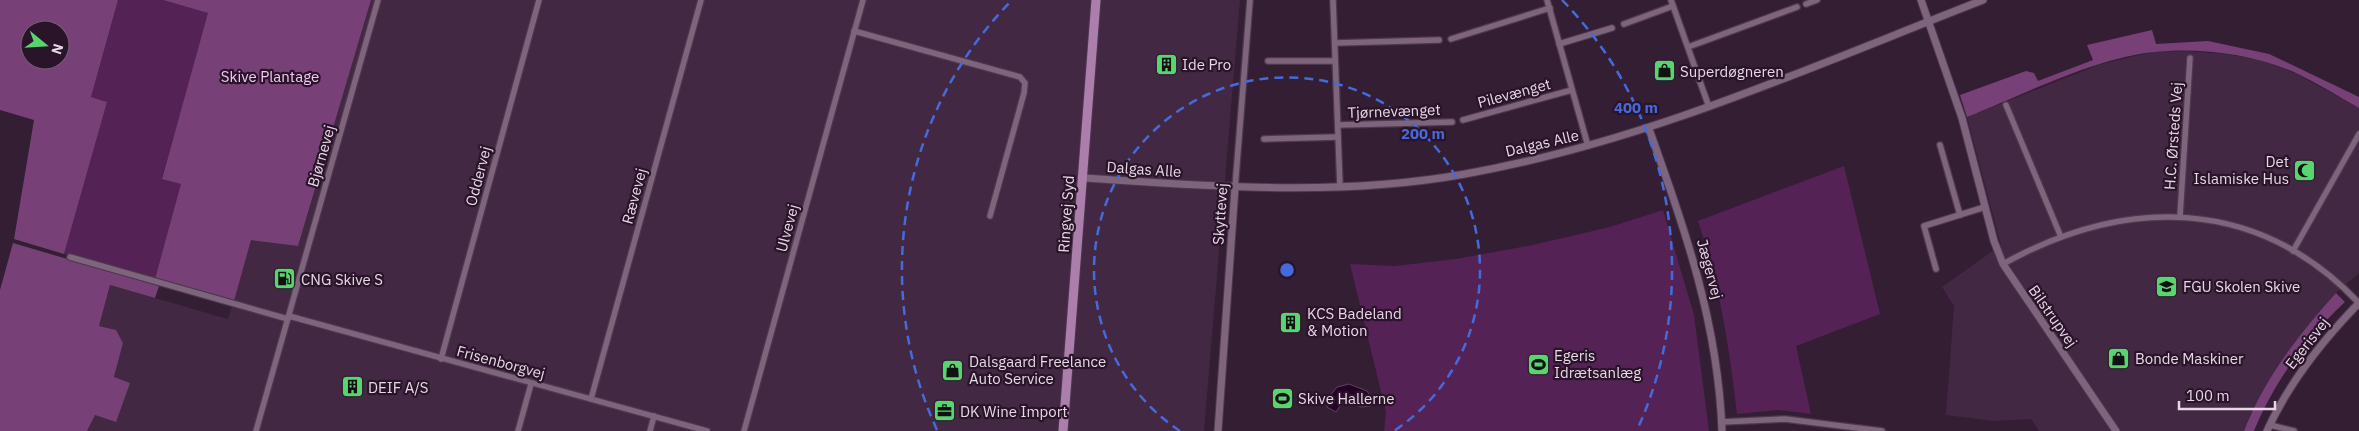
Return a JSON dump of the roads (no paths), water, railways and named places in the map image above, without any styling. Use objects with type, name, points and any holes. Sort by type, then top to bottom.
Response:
[{"type":"main road","name":"Ringvej Syd","points":[[1063,431],[1096,0]]},
{"type":"street","name":"Bjørnevej","points":[[256,431],[378,0]]},
{"type":"street","name":"Oddervej","points":[[442,359],[539,0]]},
{"type":"street","name":"Rævevej","points":[[591,399],[701,0]]},
{"type":"street","name":"Ulvevej","points":[[744,431],[863,0]]},
{"type":"street","name":"Skyttevej","points":[[1218,431],[1250,0]]},
{"type":"street","name":"Tjørnevænget","points":[[1333,0],[1340,187]]},
{"type":"street","name":"Pilevænget","points":[[1547,0],[1588,146]]},
{"type":"street","points":[[1806,4],[1817,0]]},
{"type":"street","name":"Bilstrupvej","points":[[1921,0],[1957,102],[1985,207],[2003,264],[2116,431]]},
{"type":"street","name":"Dalgas Alle","points":[[1082,178],[1235,188],[1340,187],[1399,183],[1465,174],[1588,146],[1649,129],[1983,0]]},
{"type":"street","points":[[1624,24],[1672,3],[1709,107]]},
{"type":"street","points":[[1688,47],[1797,7]]},
{"type":"street","points":[[1451,38],[1550,8]]},
{"type":"street","points":[[1560,44],[1612,28]]},
{"type":"street","points":[[854,31],[1020,76],[1023,80],[1025,83],[1024,93],[990,216]]},
{"type":"street","points":[[1335,43],[1439,40]]},
{"type":"street","name":"H.C. Ørsteds Vej","points":[[2180,216],[2190,58]]},
{"type":"street","points":[[1268,61],[1335,60]]},
{"type":"street","name":"Pilevænget","points":[[1463,120],[1572,90]]},
{"type":"street","points":[[2006,105],[2061,237]]},
{"type":"street","name":"Tjørnevænget","points":[[1338,125],[1452,122]]},
{"type":"street","name":"Jægervej","points":[[1649,129],[1685,230],[1701,284],[1711,332],[1722,431]]},
{"type":"street","points":[[2293,251],[2359,134]]},
{"type":"street","name":"Tjørnevænget","points":[[1264,139],[1338,137]]},
{"type":"street","points":[[1940,146],[1960,215]]},
{"type":"street","points":[[1936,269],[1924,226],[1985,207]]},
{"type":"street","points":[[2003,264],[2061,237],[2089,227],[2117,221],[2180,216],[2235,226],[2254,232],[2293,251],[2337,282],[2359,303]]},
{"type":"street","points":[[70,257],[288,318]]},
{"type":"street","name":"Egerisvej","points":[[2268,428],[2284,396],[2306,363],[2359,303]]},
{"type":"street","name":"Frisenborgvej","points":[[288,318],[707,431]]},
{"type":"street","points":[[518,431],[531,384]]},
{"type":"street","points":[[650,431],[654,416]]},
{"type":"street","points":[[1722,422],[1785,419],[1882,431]]},
{"type":"street","points":[[2268,428],[2294,431]]},
{"type":"place","name":"Ide Pro","points":[[1166,64]]},
{"type":"place","name":"Superdøgneren","points":[[1664,71]]},
{"type":"place","name":"Det Islamiske Hus","points":[[2305,170]]},
{"type":"place","name":"CNG Skive S","points":[[285,279]]},
{"type":"place","name":"FGU Skolen Skive","points":[[2167,286]]},
{"type":"place","name":"KCS Badeland & Motion","points":[[1291,322]]},
{"type":"place","name":"Bonde Maskiner","points":[[2119,358]]},
{"type":"place","name":"Egeris Idrætsanlæg","points":[[1538,364]]},
{"type":"place","name":"Dalsgaard Freelance Auto Service","points":[[953,370]]},
{"type":"place","name":"DEIF A/S","points":[[352,387]]},
{"type":"place","name":"Skive Hallerne","points":[[1282,398]]},
{"type":"place","name":"DK Wine Import","points":[[944,411]]},
{"type":"park label","name":"Skive Plantage","points":[[270,76]]}]
